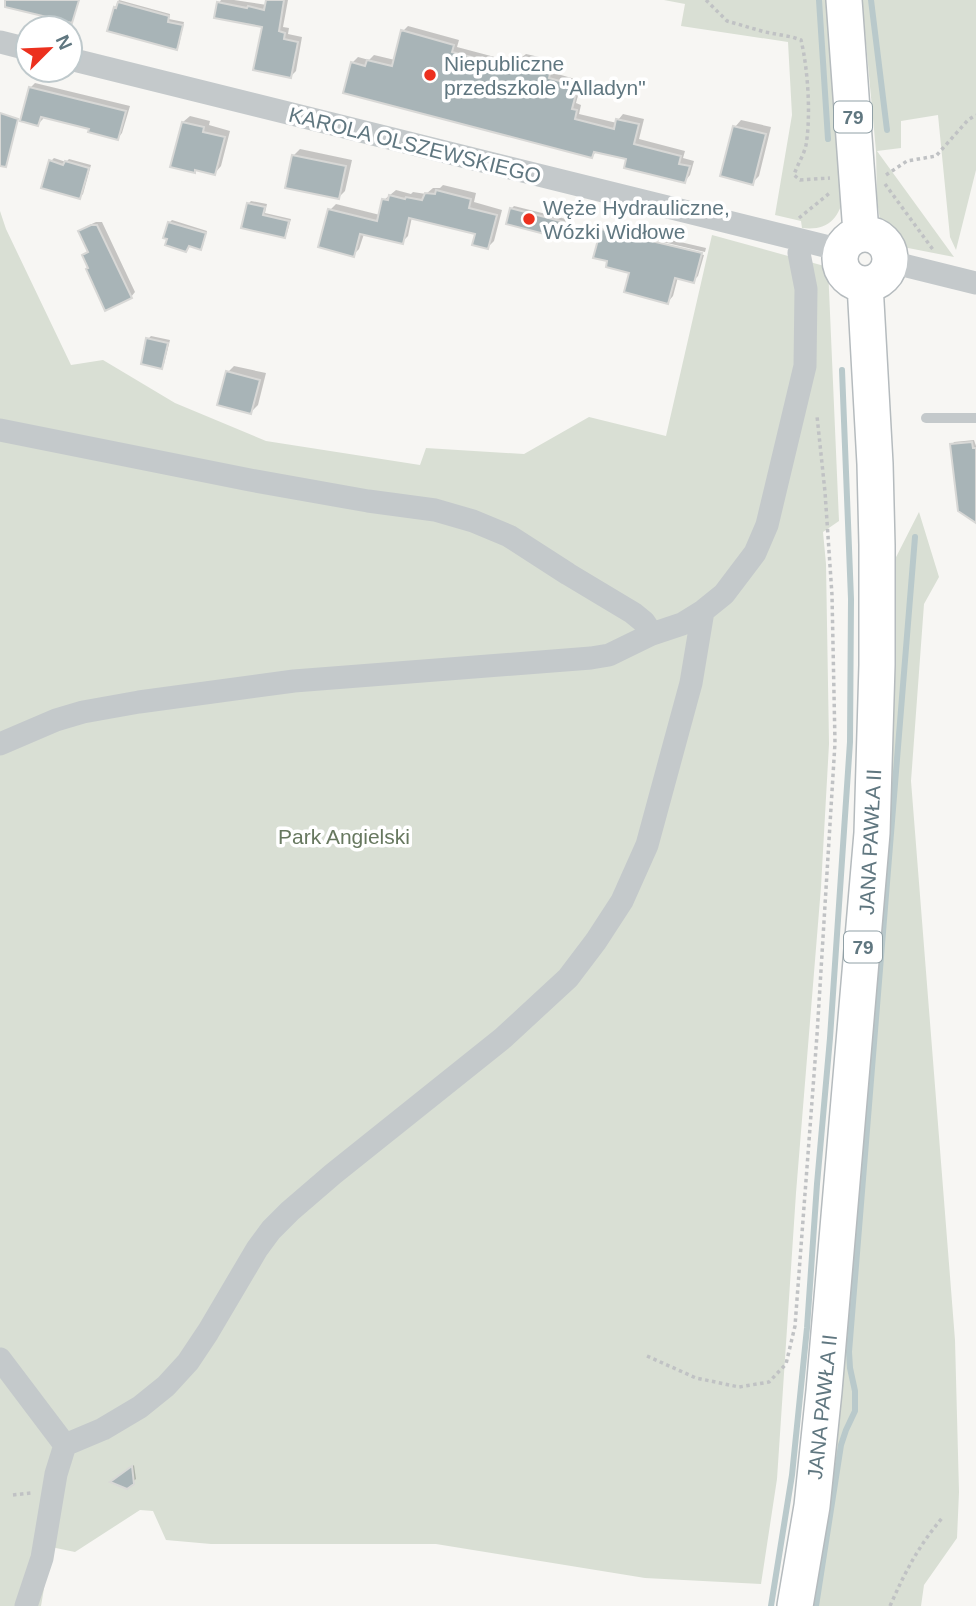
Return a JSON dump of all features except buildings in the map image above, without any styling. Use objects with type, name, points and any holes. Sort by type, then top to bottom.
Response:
[{"type":"main road","name":"79","points":[[844,0],[851,242],[840,264],[852,281],[878,273],[891,253],[887,244],[871,233],[851,242]]},
{"type":"main road","name":"JANA PAWŁA II","points":[[795,1606],[812,1506],[824,1391],[873,833],[877,678],[875,464],[878,273]]},
{"type":"street","name":"KAROLA OLSZEWSKIEGO","points":[[84,62],[851,242]]},
{"type":"street","points":[[0,744],[83,712],[139,702],[294,681],[609,655],[652,634],[682,624],[724,594],[755,553],[767,526],[805,366],[806,289],[799,253]]},
{"type":"street","points":[[878,273],[976,283]]},
{"type":"street","points":[[0,430],[250,480],[435,510],[472,521],[509,536],[633,613],[644,622],[652,634]]},
{"type":"street","points":[[26,1606],[42,1558],[56,1474],[65,1445],[103,1429],[140,1407],[166,1386],[188,1362],[257,1249],[280,1221],[333,1174],[503,1038],[568,978],[596,941],[622,901],[647,845],[691,683],[703,611]]},
{"type":"street","points":[[0,1359],[65,1445]]},
{"type":"lane","points":[[926,418],[976,418]]},
{"type":"path","points":[[706,0],[727,21],[802,40],[806,57],[808,109],[806,147],[794,175],[800,180],[833,178]]},
{"type":"path","points":[[941,260],[881,178],[907,161],[936,156],[968,120],[976,115]]},
{"type":"path","points":[[791,225],[837,187]]},
{"type":"path","points":[[647,1356],[695,1378],[739,1387],[769,1382],[786,1364],[795,1326],[835,743],[831,582],[816,411]]},
{"type":"path","points":[[890,1606],[925,1537],[943,1517]]},
{"type":"green space","points":[[664,0],[828,0],[844,195],[839,211],[831,222],[819,227],[802,228],[801,221],[775,215],[792,115],[788,42],[681,26],[685,4]]},
{"type":"green space","points":[[862,0],[976,0],[976,170],[956,250],[950,237],[938,115],[901,121],[901,148],[877,151],[954,257],[903,247],[891,241],[881,227]]},
{"type":"green space","name":"Park Angielski","points":[[0,211],[71,365],[103,360],[175,403],[266,441],[420,465],[426,448],[524,454],[589,417],[666,436],[712,235],[828,267],[839,521],[823,532],[829,744],[821,887],[796,1193],[777,1479],[761,1584],[645,1578],[436,1544],[211,1544],[166,1540],[153,1511],[140,1510],[75,1552],[51,1547],[41,1606],[0,1606]]},
{"type":"green space","points":[[919,512],[939,577],[924,604],[911,781],[955,1340],[959,1492],[957,1538],[924,1585],[921,1606],[806,1606],[891,567]]},
{"type":"waterway","points":[[819,0],[828,139]]},
{"type":"waterway","points":[[871,0],[887,130]]},
{"type":"waterway","points":[[771,1606],[792,1475],[807,1328],[850,742],[851,599],[842,370]]},
{"type":"waterway","points":[[816,1606],[841,1445],[855,1411],[849,1352],[915,537]]},
{"type":"place","name":"Niepubliczne przedszkole \"Alladyn\"","points":[[430,75]]},
{"type":"place","name":"Węże Hydrauliczne, Wózki Widłowe","points":[[529,219]]}]
